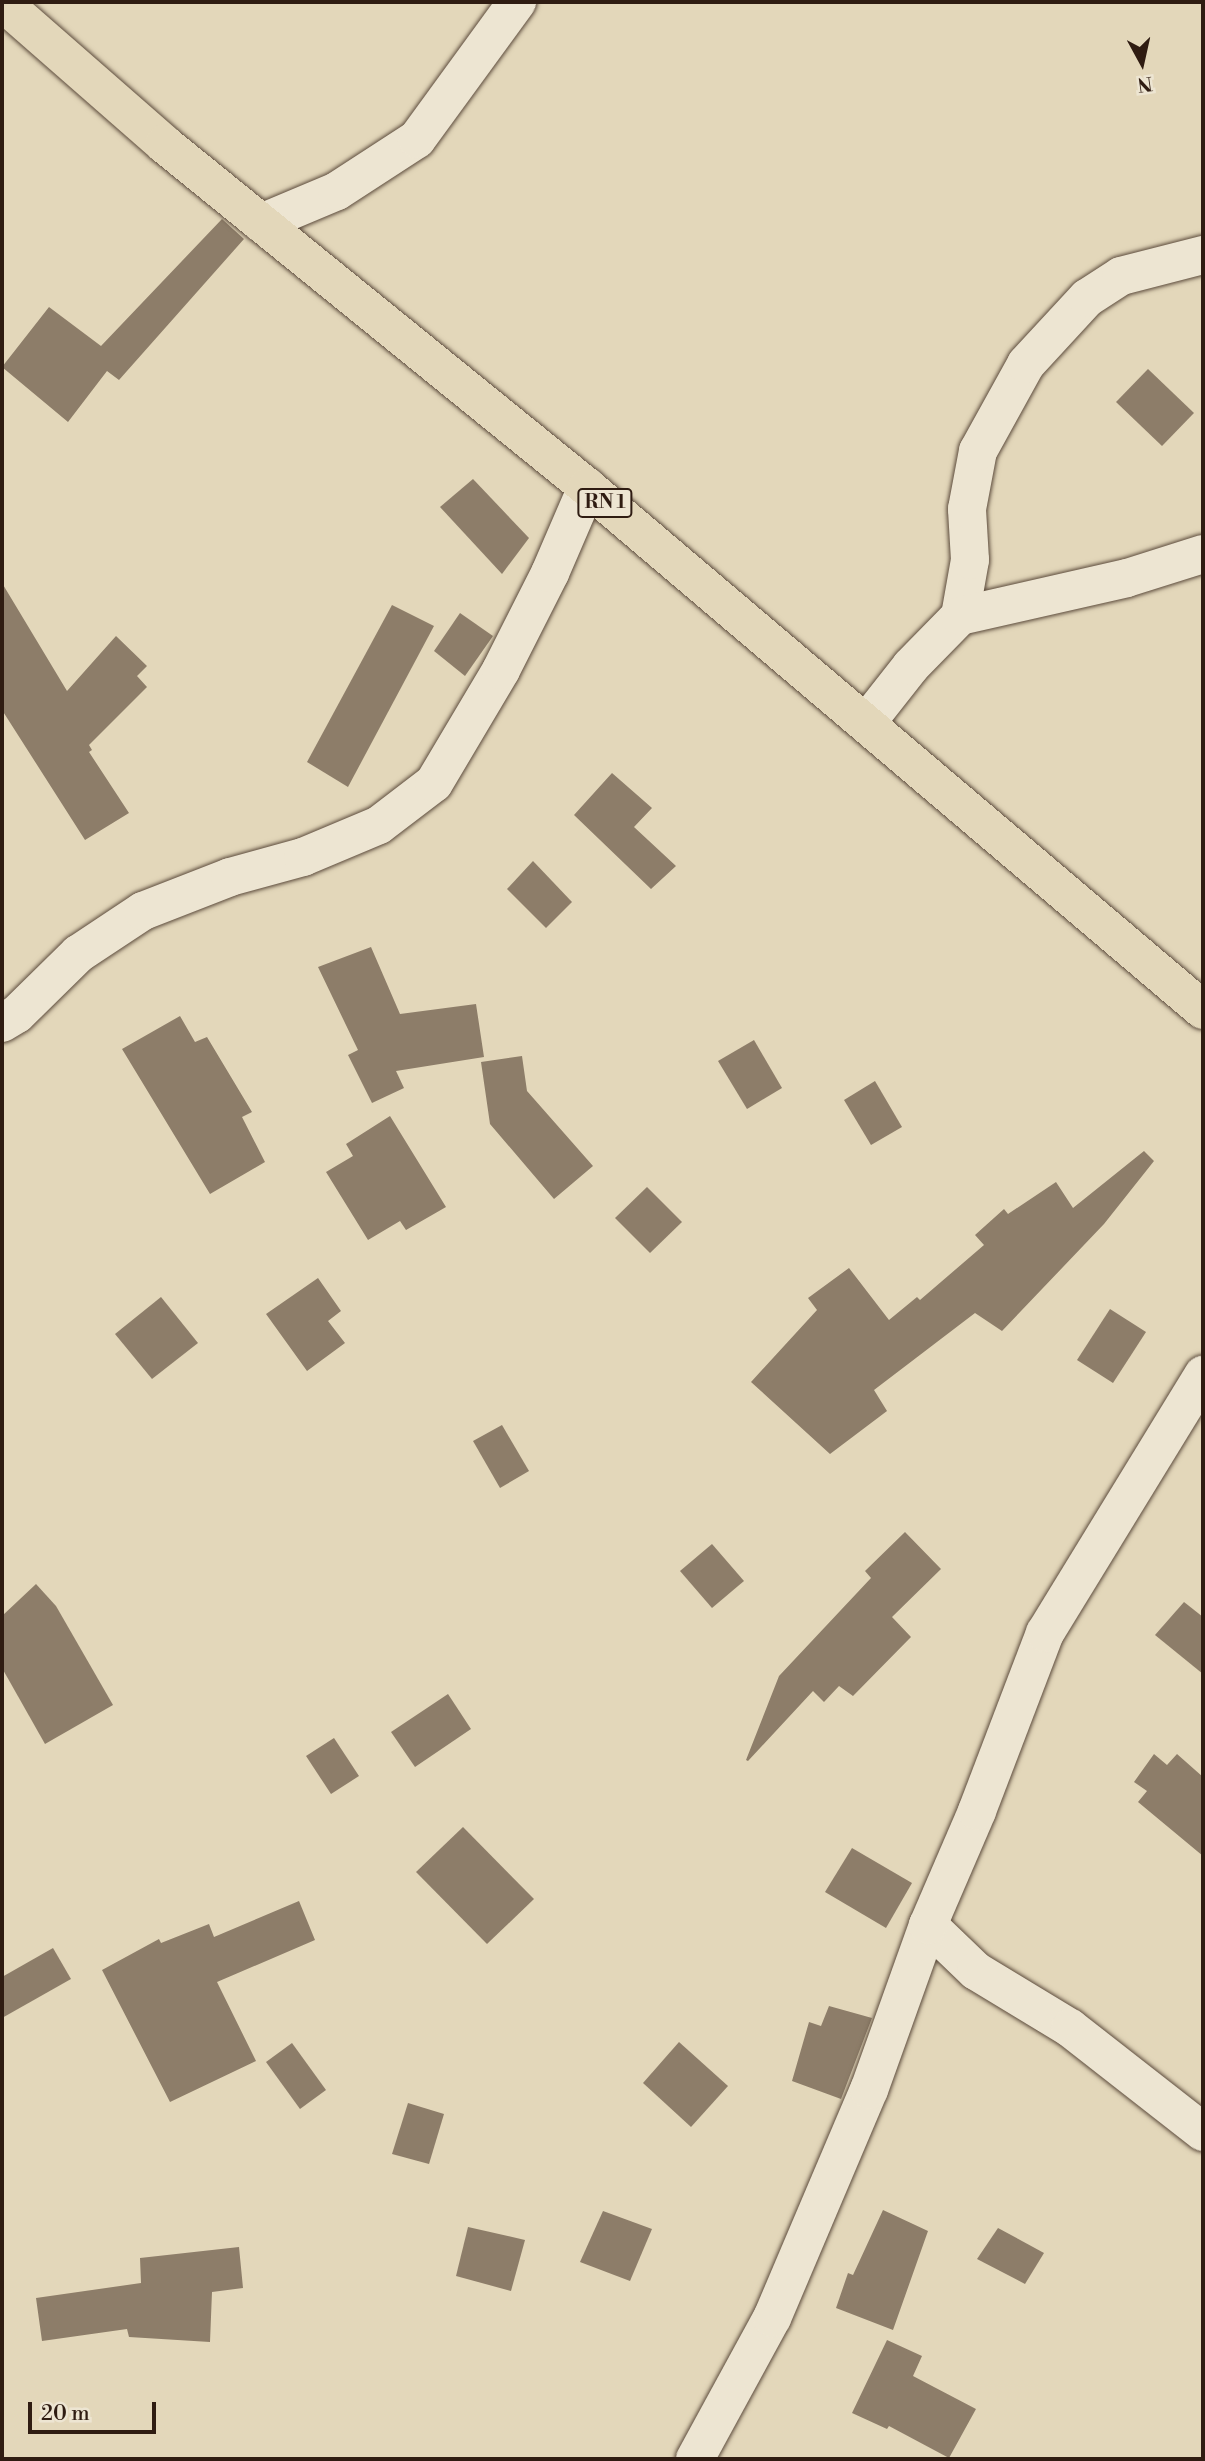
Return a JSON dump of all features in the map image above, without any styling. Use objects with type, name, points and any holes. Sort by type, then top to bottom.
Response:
[{"type":"main road","name":"RN 1","points":[[2,2],[164,144],[587,488],[1203,1010]]},
{"type":"street","points":[[261,223],[337,191],[417,139],[517,2]]},
{"type":"street","points":[[960,616],[970,560],[967,509],[978,451],[1026,364],[1087,298],[1121,276],[1203,255]]},
{"type":"street","points":[[2,1023],[17,1014],[78,954],[143,911],[230,877],[303,857],[379,825],[434,783],[501,670],[550,573],[587,488]]},
{"type":"street","points":[[867,723],[911,666],[960,616],[1128,578],[1203,554]]},
{"type":"street","points":[[695,2459],[772,2318],[869,2090],[928,1925],[977,1811],[1045,1633],[1203,1375]]},
{"type":"street","points":[[928,1925],[975,1971],[1070,2028],[1203,2132]]},
{"type":"building","points":[[222,219],[244,239],[119,380],[107,371],[68,422],[2,367],[49,307],[101,346]]},
{"type":"building","points":[[1148,369],[1194,413],[1162,446],[1116,402]]},
{"type":"building","points":[[473,479],[529,538],[502,574],[440,507]]},
{"type":"building","points":[[2,583],[67,691],[116,636],[147,666],[137,676],[147,687],[89,745],[92,750],[89,752],[129,813],[85,840],[2,710]]},
{"type":"building","points":[[392,605],[434,626],[348,787],[307,762]]},
{"type":"building","points":[[460,613],[493,636],[465,676],[434,651]]},
{"type":"building","points":[[612,773],[652,808],[634,827],[676,866],[651,889],[574,815]]},
{"type":"building","points":[[533,861],[572,902],[546,928],[507,889]]},
{"type":"building","points":[[371,947],[400,1014],[476,1004],[484,1057],[396,1071],[404,1088],[372,1103],[348,1055],[358,1050],[318,967]]},
{"type":"building","points":[[180,1016],[195,1042],[207,1037],[252,1112],[242,1117],[265,1162],[210,1194],[122,1049]]},
{"type":"building","points":[[754,1040],[782,1088],[747,1109],[718,1061]]},
{"type":"building","points":[[522,1056],[527,1091],[593,1166],[554,1199],[490,1124],[481,1062]]},
{"type":"building","points":[[875,1081],[902,1127],[871,1145],[844,1100]]},
{"type":"building","points":[[390,1116],[446,1207],[406,1230],[400,1221],[368,1240],[326,1172],[353,1156],[346,1144]]},
{"type":"building","points":[[1144,1151],[1154,1161],[1104,1224],[1002,1331],[975,1313],[874,1390],[887,1411],[830,1454],[751,1382],[817,1310],[808,1298],[849,1268],[889,1320],[917,1297],[920,1300],[984,1245],[975,1235],[1004,1209],[1008,1214],[1056,1182],[1073,1208]]},
{"type":"building","points":[[647,1187],[682,1222],[650,1253],[615,1218]]},
{"type":"building","points":[[318,1278],[341,1311],[328,1321],[345,1343],[307,1371],[266,1314]]},
{"type":"building","points":[[161,1297],[198,1343],[152,1379],[115,1334]]},
{"type":"building","points":[[1110,1309],[1146,1332],[1113,1383],[1077,1360]]},
{"type":"building","points":[[502,1425],[529,1471],[500,1488],[473,1441]]},
{"type":"building","points":[[905,1532],[941,1569],[892,1617],[911,1637],[853,1696],[839,1686],[824,1702],[813,1691],[748,1761],[746,1760],[779,1676],[871,1578],[865,1571]]},
{"type":"building","points":[[712,1544],[744,1581],[712,1608],[680,1571]]},
{"type":"building","points":[[36,1584],[56,1606],[113,1705],[45,1744],[2,1668],[2,1616]]},
{"type":"building","points":[[1184,1602],[1203,1617],[1203,1674],[1155,1635]]},
{"type":"building","points":[[448,1694],[471,1729],[415,1767],[391,1732]]},
{"type":"building","points":[[334,1738],[359,1776],[331,1794],[306,1756]]},
{"type":"building","points":[[1154,1754],[1167,1765],[1177,1754],[1203,1777],[1203,1856],[1138,1802],[1147,1791],[1134,1782]]},
{"type":"building","points":[[463,1827],[534,1899],[487,1944],[416,1872]]},
{"type":"building","points":[[852,1848],[912,1883],[886,1928],[825,1892]]},
{"type":"building","points":[[299,1901],[315,1940],[217,1982],[256,2061],[170,2102],[102,1970],[159,1939],[161,1943],[209,1924],[214,1937]]},
{"type":"building","points":[[53,1948],[71,1979],[2,2018],[2,1977]]},
{"type":"building","points":[[829,2006],[872,2018],[841,2099],[792,2081],[809,2022],[821,2026]]},
{"type":"building","points":[[679,2042],[728,2086],[691,2127],[643,2083]]},
{"type":"building","points":[[292,2043],[326,2090],[300,2109],[266,2062]]},
{"type":"building","points":[[408,2103],[444,2114],[429,2164],[392,2154]]},
{"type":"building","points":[[883,2210],[928,2231],[893,2330],[836,2308],[848,2273],[853,2275]]},
{"type":"building","points":[[603,2211],[652,2229],[630,2281],[580,2262]]},
{"type":"building","points":[[468,2227],[525,2240],[511,2291],[456,2276]]},
{"type":"building","points":[[998,2228],[1044,2253],[1025,2284],[977,2259]]},
{"type":"building","points":[[239,2247],[243,2288],[212,2292],[210,2342],[129,2337],[127,2329],[42,2341],[36,2298],[141,2283],[140,2258]]},
{"type":"building","points":[[887,2340],[922,2356],[913,2376],[976,2409],[949,2458],[889,2426],[887,2429],[852,2413]]}]
